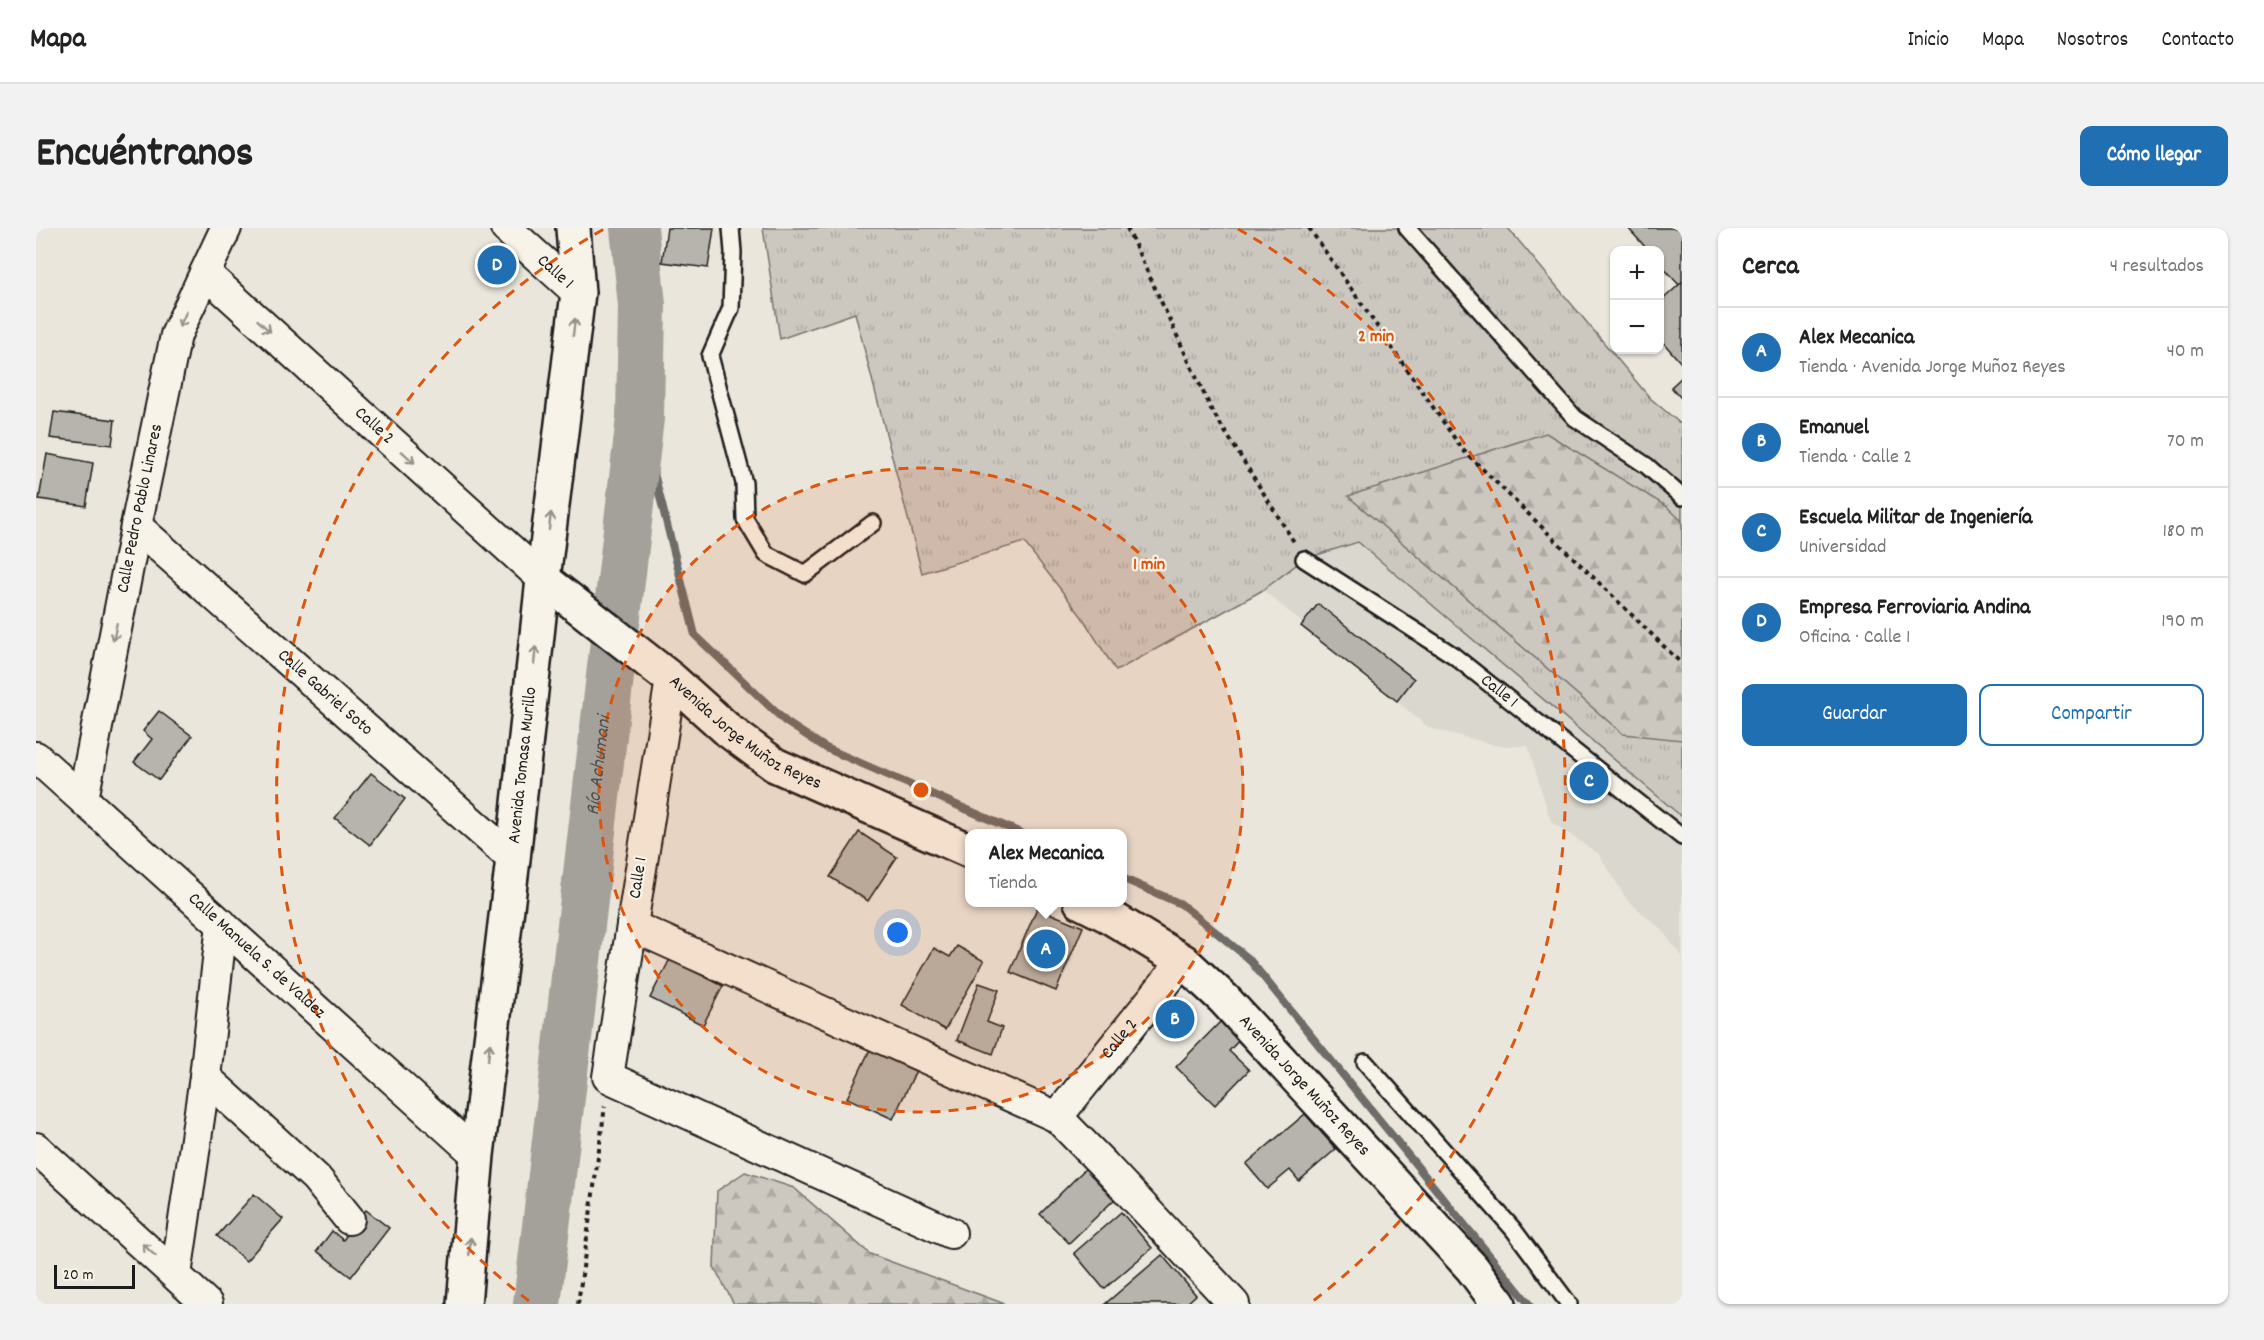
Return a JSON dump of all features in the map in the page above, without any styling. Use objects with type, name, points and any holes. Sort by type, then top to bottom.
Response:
[{"type":"main road","name":"Avenida Tomasa Murillo","points":[[464,1304],[477,1155],[578,293],[573,228]]},
{"type":"main road","name":"Avenida Jorge Muñoz Reyes","points":[[543,579],[659,671],[729,731],[775,765],[965,849]]},
{"type":"main road","name":"Avenida Jorge Muñoz Reyes","points":[[1090,907],[1183,961],[1224,999],[1472,1268],[1499,1304]]},
{"type":"street","name":"Calle Pedro Pablo Linares","points":[[83,799],[176,335],[226,228]]},
{"type":"street","name":"Calle 1","points":[[506,228],[578,293]]},
{"type":"street","name":"Calle 2","points":[[205,273],[543,579]]},
{"type":"street","name":"Calle Gabriel Soto","points":[[136,526],[513,859]]},
{"type":"street","name":"Calle 1","points":[[608,1077],[632,926],[659,671]]},
{"type":"street","name":"Calle Manuela S. de Valdez","points":[[36,757],[477,1155]]},
{"type":"street","points":[[176,1275],[205,1077],[222,924]]},
{"type":"street","points":[[632,926],[1057,1117],[1234,1304]]},
{"type":"street","name":"Calle 2","points":[[1057,1117],[1183,961]]},
{"type":"street","points":[[205,1077],[316,1178],[349,1219]]},
{"type":"street","points":[[608,1077],[951,1233]]},
{"type":"street","points":[[36,1148],[207,1304]]},
{"type":"lane","points":[[731,228],[733,252],[731,308],[710,356],[744,483],[745,519],[766,554],[805,574],[873,523]]},
{"type":"lane","points":[[1407,228],[1575,418],[1647,466],[1682,497]]},
{"type":"lane","name":"Calle 1","points":[[1304,559],[1453,655],[1682,837]]},
{"type":"lane","points":[[1365,1062],[1513,1229],[1569,1304]]},
{"type":"path","points":[[1127,228],[1211,409],[1304,559]]},
{"type":"path","points":[[1309,228],[1462,448],[1682,664]]},
{"type":"path","points":[[578,1304],[608,1077]]},
{"type":"shaded area","points":[[1358,542],[1682,817],[1682,957],[1661,929],[1627,900],[1599,854],[1551,822],[1528,746],[1500,746],[1429,728],[1263,590],[1304,559]]},
{"type":"green space","points":[[763,228],[1508,228],[1610,350],[1610,354],[1613,354],[1650,398],[1682,425],[1682,817],[1358,542],[1304,559],[1263,590],[1116,671],[1082,617],[1024,542],[922,573],[855,313],[780,339]]},
{"type":"green space","points":[[1546,433],[1666,506],[1682,521],[1682,740],[1623,734],[1348,496]]},
{"type":"green space","points":[[745,1172],[794,1188],[870,1254],[1005,1304],[734,1304],[714,1267],[717,1191]]},
{"type":"building","points":[[667,228],[714,228],[708,268],[662,262]]},
{"type":"building","points":[[1628,228],[1682,228],[1682,282],[1679,285],[1664,268],[1664,246],[1644,246]]},
{"type":"building","points":[[1682,282],[1682,364],[1664,344],[1664,298]]},
{"type":"building","points":[[1682,377],[1682,399],[1671,387]]},
{"type":"building","points":[[54,412],[115,420],[112,445],[50,438]]},
{"type":"building","points":[[47,454],[93,463],[86,506],[39,499]]},
{"type":"building","points":[[1318,604],[1414,679],[1397,701],[1301,626]]},
{"type":"building","points":[[159,711],[192,736],[159,780],[134,762],[152,739],[143,731]]},
{"type":"building","points":[[371,773],[405,799],[370,845],[335,818]]},
{"type":"building","points":[[859,832],[897,857],[868,901],[830,877]]},
{"type":"building","points":[[1037,908],[1083,927],[1056,991],[1010,972]]},
{"type":"building","points":[[957,946],[984,961],[945,1030],[902,1005],[934,948],[950,957]]},
{"type":"building","points":[[670,959],[723,986],[703,1025],[650,998]]},
{"type":"building","points":[[979,983],[999,990],[987,1022],[1002,1028],[993,1054],[957,1040]]},
{"type":"building","points":[[1181,998],[1196,1013],[1169,1040],[1154,1025]]},
{"type":"building","points":[[1221,1021],[1240,1039],[1229,1051],[1249,1070],[1215,1105],[1176,1067]]},
{"type":"building","points":[[874,1041],[920,1062],[893,1119],[847,1098]]},
{"type":"building","points":[[1305,1114],[1336,1149],[1299,1181],[1290,1170],[1267,1189],[1246,1164]]},
{"type":"building","points":[[1088,1166],[1118,1196],[1069,1243],[1040,1214]]},
{"type":"building","points":[[254,1194],[283,1219],[246,1261],[217,1236]]},
{"type":"building","points":[[366,1210],[389,1228],[351,1277],[317,1251],[332,1231],[343,1240]]},
{"type":"building","points":[[1121,1212],[1152,1248],[1104,1289],[1074,1253]]},
{"type":"building","points":[[1162,1255],[1196,1295],[1186,1304],[1105,1304]]},
{"type":"waterway","name":"Río Achumani","points":[[537,1304],[640,418],[642,305],[634,228]]},
{"type":"waterway","points":[[640,418],[695,635],[786,722],[826,748],[1012,829]]},
{"type":"waterway","points":[[1127,880],[1181,904],[1248,958],[1529,1304]]},
{"type":"place","name":"Empresa Ferroviaria Andina","points":[[497,265]]},
{"type":"place","name":"Escuela Militar de Ingeniería","points":[[1589,781]]},
{"type":"place","name":"Alex Mecanica","points":[[1046,949]]},
{"type":"place","name":"Emanuel","points":[[1175,1019]]}]
